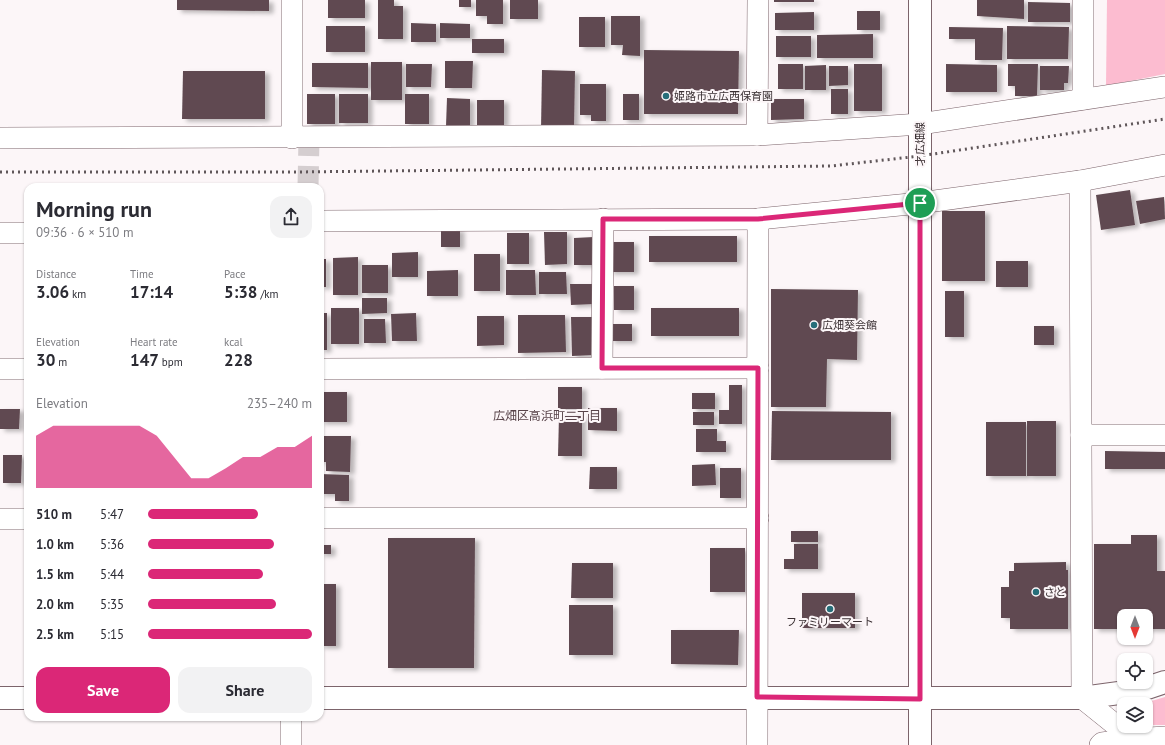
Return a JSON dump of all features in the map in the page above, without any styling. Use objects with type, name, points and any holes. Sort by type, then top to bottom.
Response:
[{"type":"street","points":[[292,0],[292,138]]},
{"type":"street","points":[[757,135],[758,0]]},
{"type":"street","name":"才広畑線","points":[[920,0],[920,745]]},
{"type":"street","points":[[1082,99],[1083,0]]},
{"type":"street","points":[[0,138],[757,135],[920,124],[1165,87]]},
{"type":"street","points":[[324,222],[758,219],[920,203],[1080,181],[1165,165]]},
{"type":"street","points":[[1080,181],[1082,698]]},
{"type":"street","points":[[602,368],[603,219]]},
{"type":"street","points":[[757,745],[758,219]]},
{"type":"street","points":[[0,234],[24,234]]},
{"type":"street","points":[[324,369],[758,368]]},
{"type":"street","points":[[0,370],[24,369]]},
{"type":"street","points":[[1081,434],[1165,434]]},
{"type":"street","points":[[324,518],[758,518]]},
{"type":"street","points":[[0,519],[24,519]]},
{"type":"street","points":[[324,698],[1082,698],[1141,690],[1165,682]]},
{"type":"street","points":[[0,698],[24,698]]},
{"type":"street","points":[[1082,698],[1133,738]]},
{"type":"street","points":[[291,721],[291,745]]},
{"type":"street","points":[[1100,745],[1133,738],[1165,738]]},
{"type":"shaded area","points":[[1107,0],[1165,0],[1165,74],[1106,86]]},
{"type":"shaded area","points":[[1165,697],[1165,725],[1153,725],[1153,700]]},
{"type":"building","points":[[177,0],[269,0],[269,11],[177,10]]},
{"type":"building","points":[[328,0],[365,0],[365,18],[328,18]]},
{"type":"building","points":[[378,0],[394,0],[394,6],[403,6],[403,39],[378,39]]},
{"type":"building","points":[[459,0],[471,0],[471,7],[459,7]]},
{"type":"building","points":[[476,0],[503,0],[503,24],[487,24],[487,16],[476,16]]},
{"type":"building","points":[[510,0],[538,0],[538,19],[510,19]]},
{"type":"building","points":[[774,0],[814,0],[814,2],[774,2]]},
{"type":"building","points":[[977,0],[1024,0],[1024,19],[977,16]]},
{"type":"building","points":[[1028,2],[1070,3],[1070,22],[1028,22]]},
{"type":"building","points":[[857,11],[880,11],[880,30],[857,30]]},
{"type":"building","points":[[814,12],[814,30],[775,30],[775,13]]},
{"type":"building","points":[[611,16],[640,16],[640,56],[622,55],[623,45],[611,45]]},
{"type":"building","points":[[579,17],[605,17],[605,47],[579,47]]},
{"type":"building","points":[[411,23],[436,24],[436,42],[411,42]]},
{"type":"building","points":[[440,23],[470,24],[470,38],[440,38]]},
{"type":"building","points":[[326,26],[365,26],[365,52],[326,52]]},
{"type":"building","points":[[1007,26],[1069,27],[1068,59],[1007,59]]},
{"type":"building","points":[[949,27],[1003,28],[1002,60],[975,60],[975,39],[949,39]]},
{"type":"building","points":[[873,34],[873,58],[817,58],[817,35]]},
{"type":"building","points":[[776,36],[811,36],[811,57],[776,57]]},
{"type":"building","points":[[472,39],[504,39],[504,53],[472,53]]},
{"type":"building","points":[[644,50],[739,51],[738,114],[644,114]]},
{"type":"building","points":[[445,61],[473,61],[472,88],[445,88]]},
{"type":"building","points":[[371,62],[402,62],[402,100],[371,100]]},
{"type":"building","points":[[312,63],[368,63],[368,88],[312,87]]},
{"type":"building","points":[[406,64],[432,64],[431,87],[406,87]]},
{"type":"building","points":[[778,64],[803,64],[803,89],[778,89]]},
{"type":"building","points":[[854,64],[882,64],[882,111],[854,111]]},
{"type":"building","points":[[946,64],[997,65],[997,92],[946,92]]},
{"type":"building","points":[[1008,64],[1038,64],[1037,96],[1015,96],[1015,86],[1008,86]]},
{"type":"building","points":[[826,65],[826,90],[805,90],[805,66]]},
{"type":"building","points":[[829,66],[848,66],[848,85],[829,86]]},
{"type":"building","points":[[1040,66],[1069,66],[1068,83],[1064,83],[1064,90],[1040,90]]},
{"type":"building","points":[[542,70],[575,71],[574,129],[541,129]]},
{"type":"building","points":[[183,71],[265,71],[265,119],[182,119]]},
{"type":"building","points":[[580,84],[606,84],[606,121],[591,121],[591,115],[580,115]]},
{"type":"building","points":[[831,89],[848,89],[848,114],[831,114]]},
{"type":"building","points":[[307,94],[335,94],[335,124],[307,124]]},
{"type":"building","points":[[339,94],[368,94],[368,123],[339,123]]},
{"type":"building","points":[[405,94],[429,94],[429,124],[405,124]]},
{"type":"building","points":[[623,94],[639,94],[639,120],[623,120]]},
{"type":"building","points":[[447,98],[470,99],[470,126],[446,126]]},
{"type":"building","points":[[771,99],[804,99],[804,119],[771,120]]},
{"type":"building","points":[[477,100],[504,100],[504,125],[477,125]]},
{"type":"building","points":[[1130,190],[1135,225],[1101,230],[1096,195]]},
{"type":"building","points":[[1164,197],[1165,219],[1140,224],[1136,201]]},
{"type":"building","points":[[942,211],[985,211],[985,281],[942,281]]},
{"type":"building","points":[[441,229],[460,229],[460,247],[441,247]]},
{"type":"building","points":[[544,232],[567,232],[567,264],[545,265]]},
{"type":"building","points":[[507,233],[529,233],[529,264],[507,264]]},
{"type":"building","points":[[649,236],[737,236],[737,262],[649,262]]},
{"type":"building","points":[[594,237],[594,265],[574,265],[574,238]]},
{"type":"building","points":[[609,242],[634,242],[634,272],[609,272]]},
{"type":"building","points":[[418,252],[418,277],[392,277],[392,253]]},
{"type":"building","points":[[474,254],[500,254],[500,291],[474,291]]},
{"type":"building","points":[[358,257],[358,295],[333,295],[333,258]]},
{"type":"building","points":[[324,259],[326,259],[326,287],[324,287]]},
{"type":"building","points":[[996,261],[1028,261],[1028,287],[996,287]]},
{"type":"building","points":[[362,265],[388,265],[388,293],[362,293]]},
{"type":"building","points":[[458,270],[458,296],[427,296],[427,271]]},
{"type":"building","points":[[506,270],[535,270],[536,295],[506,295]]},
{"type":"building","points":[[539,272],[566,272],[567,294],[539,294]]},
{"type":"building","points":[[570,284],[593,284],[594,304],[571,305]]},
{"type":"building","points":[[614,286],[634,286],[634,310],[614,310]]},
{"type":"building","name":"広畑葵会館","points":[[771,289],[858,290],[857,360],[827,359],[826,407],[771,407]]},
{"type":"building","points":[[945,291],[964,291],[964,337],[945,337]]},
{"type":"building","points":[[362,298],[387,298],[387,313],[362,314]]},
{"type":"building","points":[[331,308],[359,308],[359,344],[331,344]]},
{"type":"building","points":[[651,308],[739,308],[739,336],[651,336]]},
{"type":"building","points":[[324,313],[327,313],[327,350],[324,350]]},
{"type":"building","points":[[416,313],[417,341],[392,341],[391,314]]},
{"type":"building","points":[[518,315],[565,315],[566,352],[518,353]]},
{"type":"building","points":[[477,316],[504,316],[504,345],[477,346]]},
{"type":"building","points":[[571,317],[594,317],[594,355],[572,356]]},
{"type":"building","points":[[364,319],[385,319],[386,343],[364,343]]},
{"type":"building","points":[[610,324],[632,324],[632,341],[610,341]]},
{"type":"building","points":[[1034,326],[1054,326],[1054,345],[1034,345]]},
{"type":"building","points":[[729,385],[742,385],[742,424],[719,424],[719,410],[729,410]]},
{"type":"building","points":[[558,387],[582,387],[582,409],[558,409]]},
{"type":"building","points":[[324,392],[347,392],[347,422],[324,422]]},
{"type":"building","points":[[692,393],[715,393],[715,409],[692,409]]},
{"type":"building","points":[[588,408],[617,408],[617,431],[588,430]]},
{"type":"building","points":[[0,409],[20,409],[19,429],[0,429]]},
{"type":"building","points":[[772,411],[891,412],[891,460],[771,460]]},
{"type":"building","points":[[693,412],[714,412],[714,425],[693,425]]},
{"type":"building","points":[[559,416],[582,416],[582,456],[558,456]]},
{"type":"building","points":[[1027,421],[1056,421],[1056,476],[1027,476]]},
{"type":"building","points":[[986,422],[1026,422],[1026,476],[986,476]]},
{"type":"building","points":[[696,429],[717,429],[717,441],[726,441],[726,452],[696,452]]},
{"type":"building","points":[[324,436],[351,436],[350,472],[326,471],[326,462],[324,462]]},
{"type":"building","points":[[1105,451],[1165,452],[1165,469],[1105,469]]},
{"type":"building","points":[[3,455],[22,455],[21,483],[3,483]]},
{"type":"building","points":[[715,464],[716,485],[692,486],[692,465]]},
{"type":"building","points":[[590,467],[617,467],[617,489],[589,489]]},
{"type":"building","points":[[720,468],[741,468],[741,498],[720,498]]},
{"type":"building","points":[[324,474],[349,475],[349,501],[335,501],[335,494],[324,494]]},
{"type":"building","points":[[791,531],[818,531],[818,542],[791,542]]},
{"type":"building","points":[[1131,535],[1157,535],[1157,571],[1165,571],[1165,629],[1153,629],[1153,609],[1117,609],[1117,629],[1094,629],[1094,544],[1131,544]]},
{"type":"building","points":[[388,538],[475,538],[474,668],[388,668]]},
{"type":"building","points":[[794,544],[818,544],[818,569],[784,569],[784,559],[794,559]]},
{"type":"building","points":[[324,545],[331,545],[331,554],[324,554]]},
{"type":"building","points":[[710,548],[745,548],[745,592],[710,592]]},
{"type":"building","points":[[1066,562],[1066,570],[1068,570],[1068,629],[1010,629],[1010,618],[1001,618],[1001,587],[1009,587],[1009,571],[1014,571],[1014,563]]},
{"type":"building","points":[[572,563],[613,563],[613,598],[571,598]]},
{"type":"building","points":[[324,584],[336,584],[336,646],[324,646]]},
{"type":"building","points":[[802,593],[855,593],[855,628],[802,628]]},
{"type":"building","points":[[569,605],[613,605],[613,655],[569,655]]},
{"type":"building","points":[[671,630],[739,630],[738,665],[671,664]]},
{"type":"tunnel","points":[[308,183],[309,138]]},
{"type":"railway","points":[[0,172],[295,172],[831,166],[920,156],[1165,119]]},
{"type":"place","name":"姫路市立広西保育園","points":[[666,96]]},
{"type":"place","name":"広畑葵会館","points":[[814,325]]},
{"type":"place","name":"さと","points":[[1036,592]]},
{"type":"place","name":"ファミリーマート","points":[[830,609]]},
{"type":"district","name":"広畑区高浜町二丁目","points":[[547,416]]},
{"type":"route","points":[[920,203],[920,699],[757,697],[758,368],[602,368],[603,219],[758,219],[920,203]]}]
